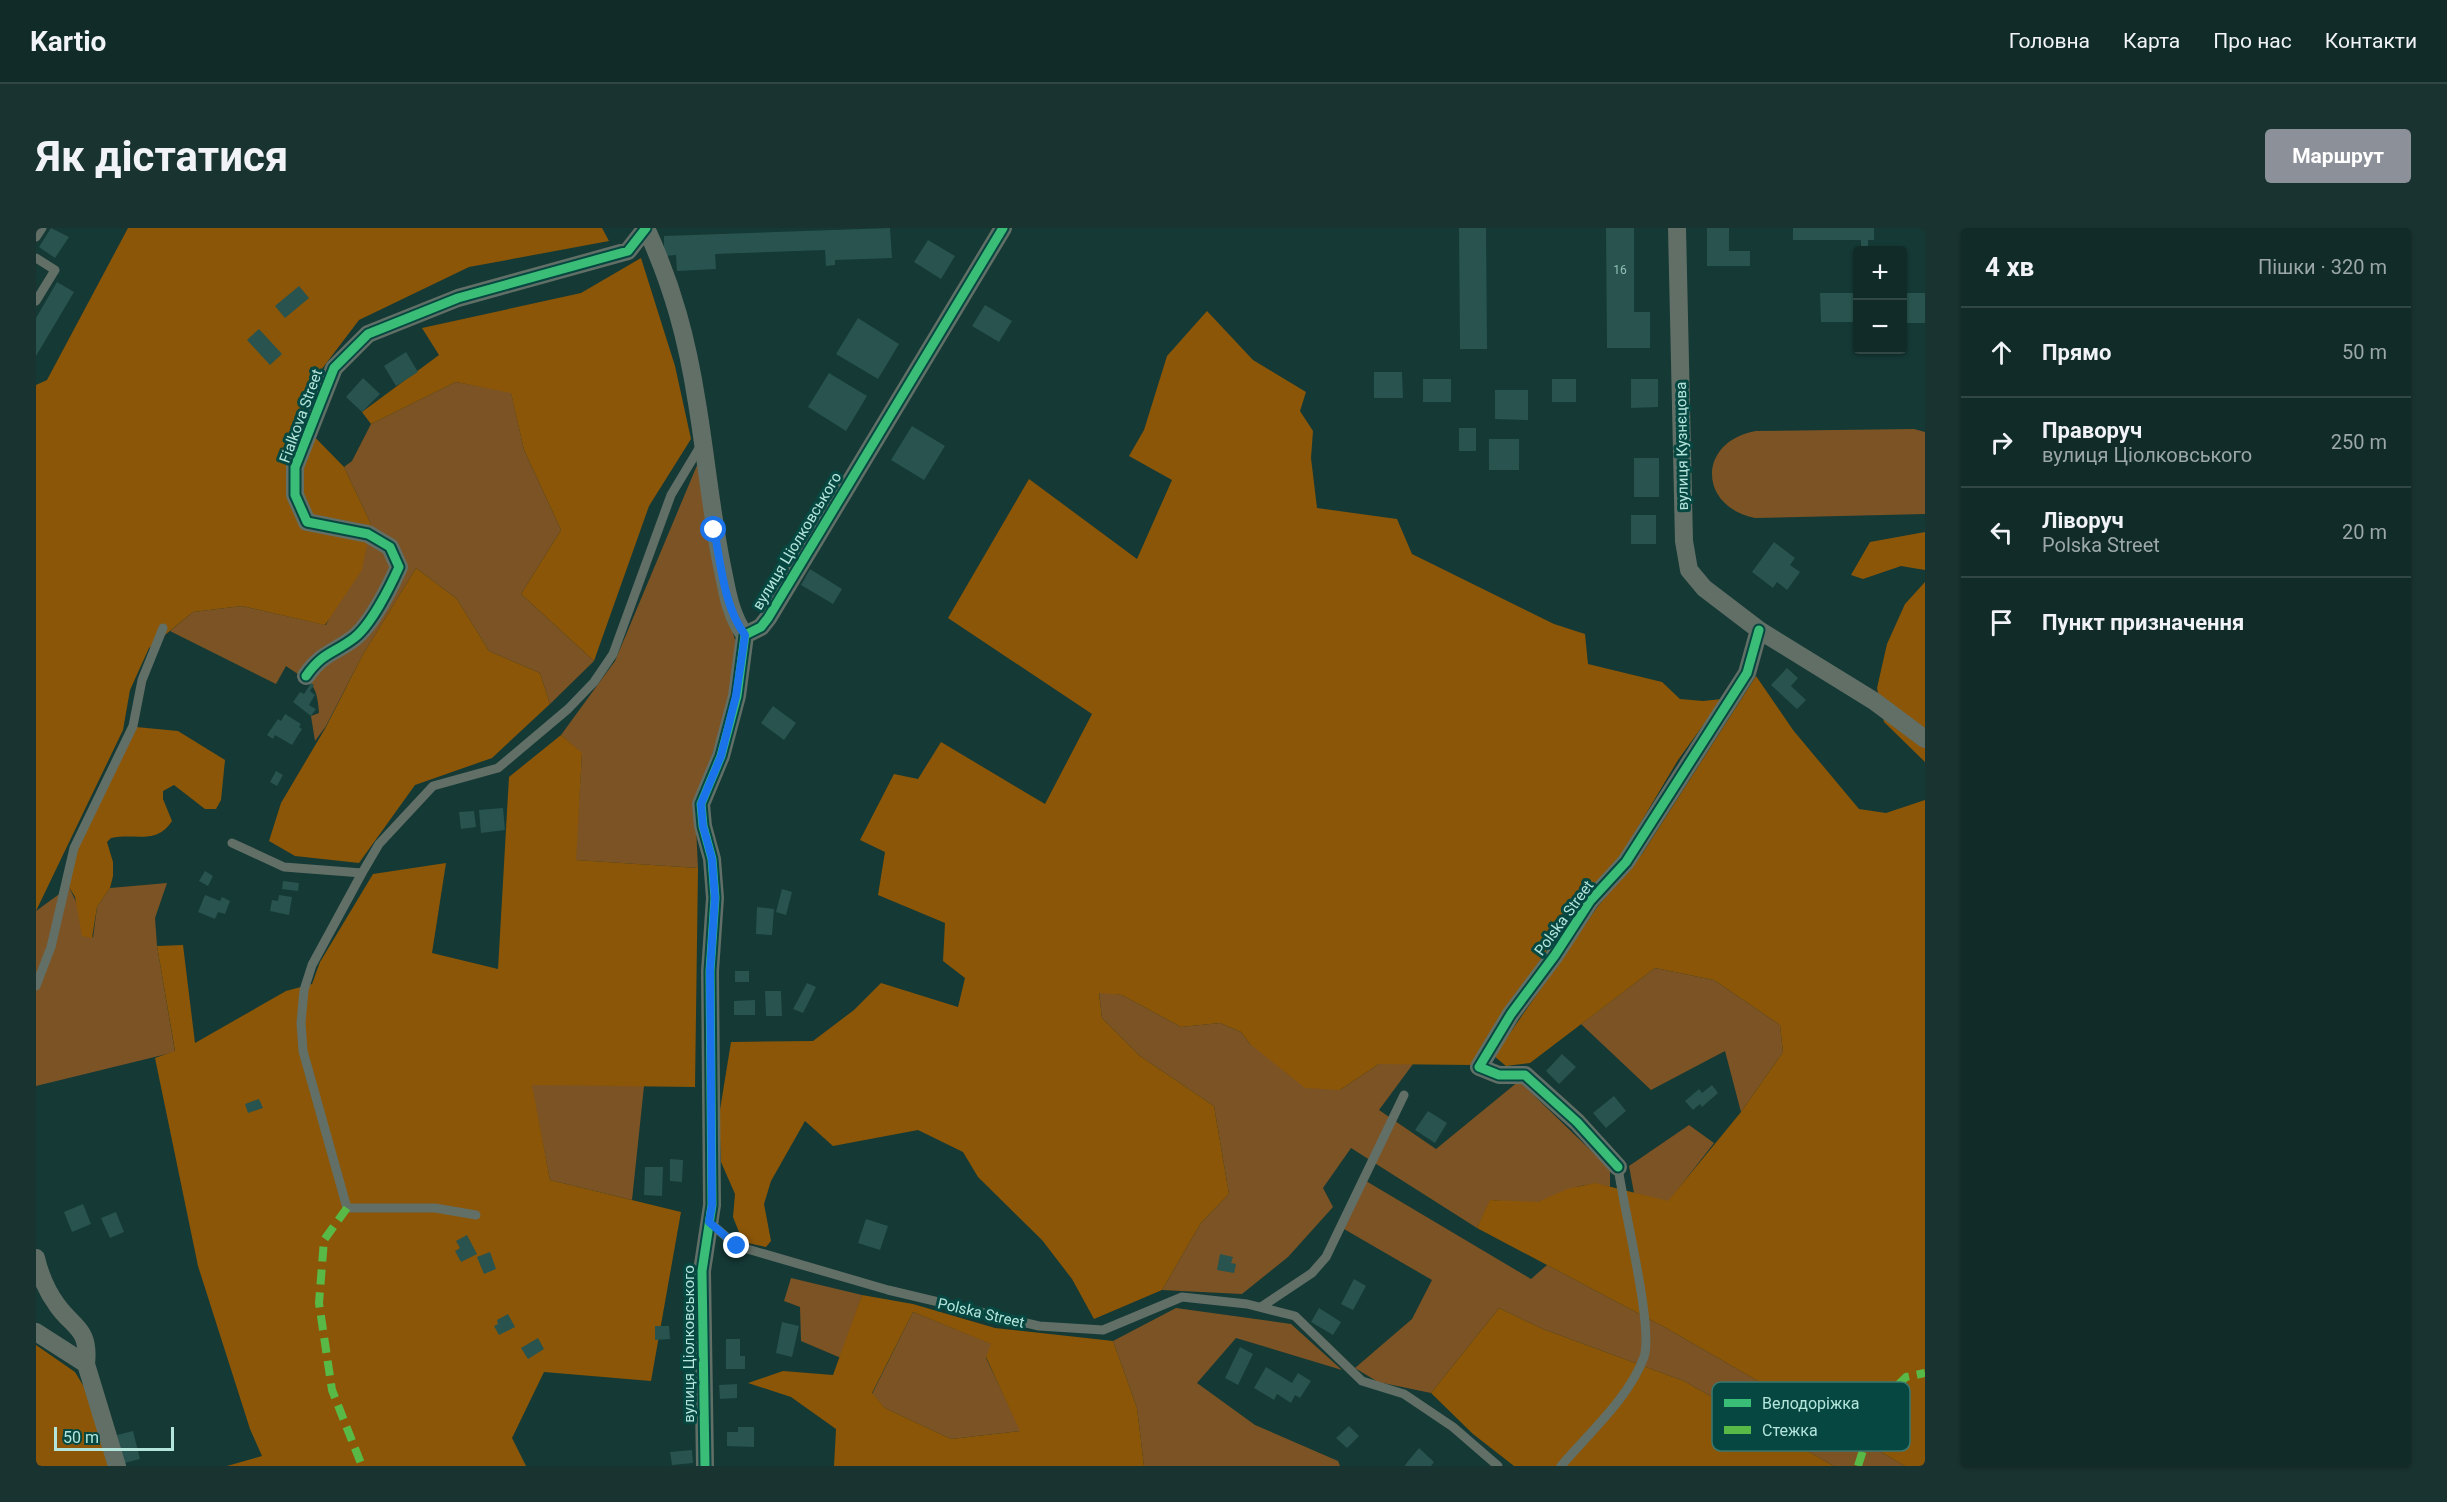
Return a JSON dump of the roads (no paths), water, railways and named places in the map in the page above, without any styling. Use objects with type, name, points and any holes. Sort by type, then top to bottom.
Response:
[{"type":"street","points":[[646,228],[667,273],[677,307],[703,443],[714,530],[729,600],[738,627],[745,635]]},
{"type":"street","name":"Fialkova Street","points":[[306,676],[318,659],[354,638],[388,592],[399,567],[390,547],[368,534],[307,522],[295,495],[295,467],[334,368],[368,334],[407,316],[505,283],[628,251],[646,228]]},
{"type":"street","name":"вулиця Ціолковського","points":[[705,1466],[702,1271],[712,1205],[710,971],[715,898],[712,859],[703,826],[701,804],[721,756],[736,696],[745,635],[761,627],[768,618],[1003,228]]},
{"type":"street","name":"вулиця Кузнєцова","points":[[1677,228],[1684,541],[1689,570],[1704,588],[1759,630]]},
{"type":"street","points":[[1759,630],[1874,700],[1925,739]]},
{"type":"street","name":"Polska Street","points":[[1618,1167],[1577,1122],[1525,1074],[1499,1075],[1479,1067],[1511,1014],[1555,955],[1590,901],[1626,862],[1747,673],[1759,630]]},
{"type":"street","points":[[36,1258],[40,1276],[58,1306],[76,1323],[88,1349],[86,1364],[117,1466]]},
{"type":"street","points":[[36,1332],[86,1364]]},
{"type":"lane","points":[[36,237],[42,228]]},
{"type":"lane","points":[[36,258],[56,270],[36,301]]},
{"type":"lane","points":[[476,1215],[435,1208],[347,1208],[303,1051],[301,1023],[304,990],[312,965],[379,844],[433,786],[498,768],[568,709],[594,682],[613,654],[671,495],[703,443]]},
{"type":"lane","points":[[36,986],[51,947],[74,848],[133,726],[142,680],[163,628]]},
{"type":"lane","points":[[232,843],[284,867],[362,873]]},
{"type":"lane","points":[[1261,1307],[1312,1273],[1326,1257],[1404,1095]]},
{"type":"lane","points":[[1561,1466],[1630,1385],[1645,1355],[1644,1316],[1618,1167]]},
{"type":"lane","name":"Polska Street","points":[[709,1222],[737,1246],[899,1293],[1039,1326],[1103,1330],[1182,1297],[1261,1307],[1295,1316],[1362,1381],[1404,1394],[1453,1427],[1498,1466]]}]
